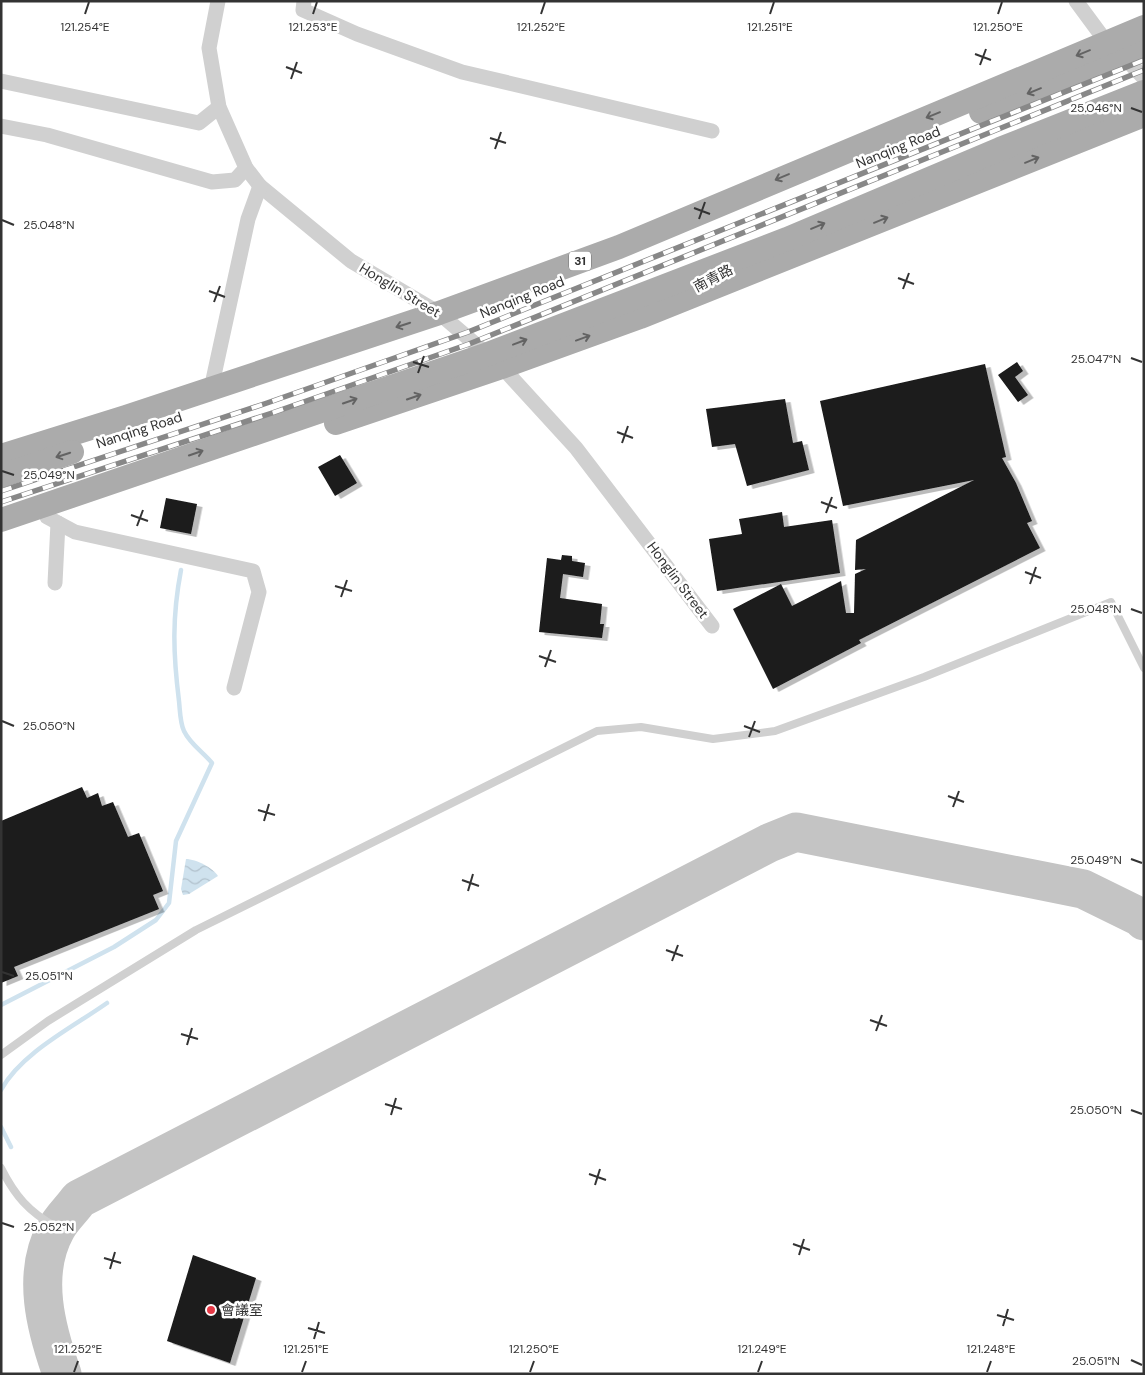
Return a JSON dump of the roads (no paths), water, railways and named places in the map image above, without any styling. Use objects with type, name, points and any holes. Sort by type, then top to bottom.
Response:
[{"type":"main road","name":"31","points":[[1,456],[211,389],[446,319],[619,246],[1114,49],[1144,27]]},
{"type":"main road","name":"Nanqing Road","points":[[1,476],[446,319],[772,198],[1114,49],[1144,45]]},
{"type":"main road","points":[[1,532],[52,520],[208,466],[495,360],[1000,149],[1144,92]]},
{"type":"main road","points":[[1,520],[495,360],[640,317],[1144,115]]},
{"type":"main road","points":[[619,246],[772,198]]},
{"type":"main road","name":"南青路","points":[[640,317],[787,239]]},
{"type":"street","name":"Honglin Street","points":[[218,1],[209,48],[219,107],[246,168],[260,186],[351,261],[446,319],[495,360],[576,448],[712,626]]},
{"type":"street","points":[[304,1],[303,10],[333,24],[462,72],[712,130]]},
{"type":"street","points":[[1076,1],[1114,49],[1144,78]]},
{"type":"street","points":[[1,81],[199,123],[219,107]]},
{"type":"street","points":[[1,126],[47,135],[212,182],[235,180],[246,168]]},
{"type":"street","points":[[211,389],[248,219],[260,186]]},
{"type":"street","points":[[52,520],[55,583]]},
{"type":"street","points":[[52,520],[75,532],[253,571],[259,592],[234,688]]},
{"type":"lane","points":[[1,1055],[48,1021],[196,930],[597,731],[642,727],[713,739],[775,731],[924,677],[1111,602],[1144,668]]},
{"type":"lane","points":[[1,1168],[14,1192],[38,1217],[56,1227]]},
{"type":"water","points":[[186,859],[204,864],[218,876],[189,894],[183,895],[181,889]]},
{"type":"waterway","points":[[1,1005],[114,947],[156,920],[169,903],[176,841],[212,763],[190,740],[184,731],[181,720],[174,635],[181,570]]},
{"type":"waterway","points":[[1,1090],[21,1064],[34,1053],[107,1003]]},
{"type":"waterway","points":[[1,1127],[11,1147]]},
{"type":"railway","points":[[1,491],[267,403],[468,332],[1144,60]]},
{"type":"railway","points":[[1,502],[272,413],[469,344],[1144,70]]},
{"type":"place","name":"會議室","points":[[211,1310]]}]
